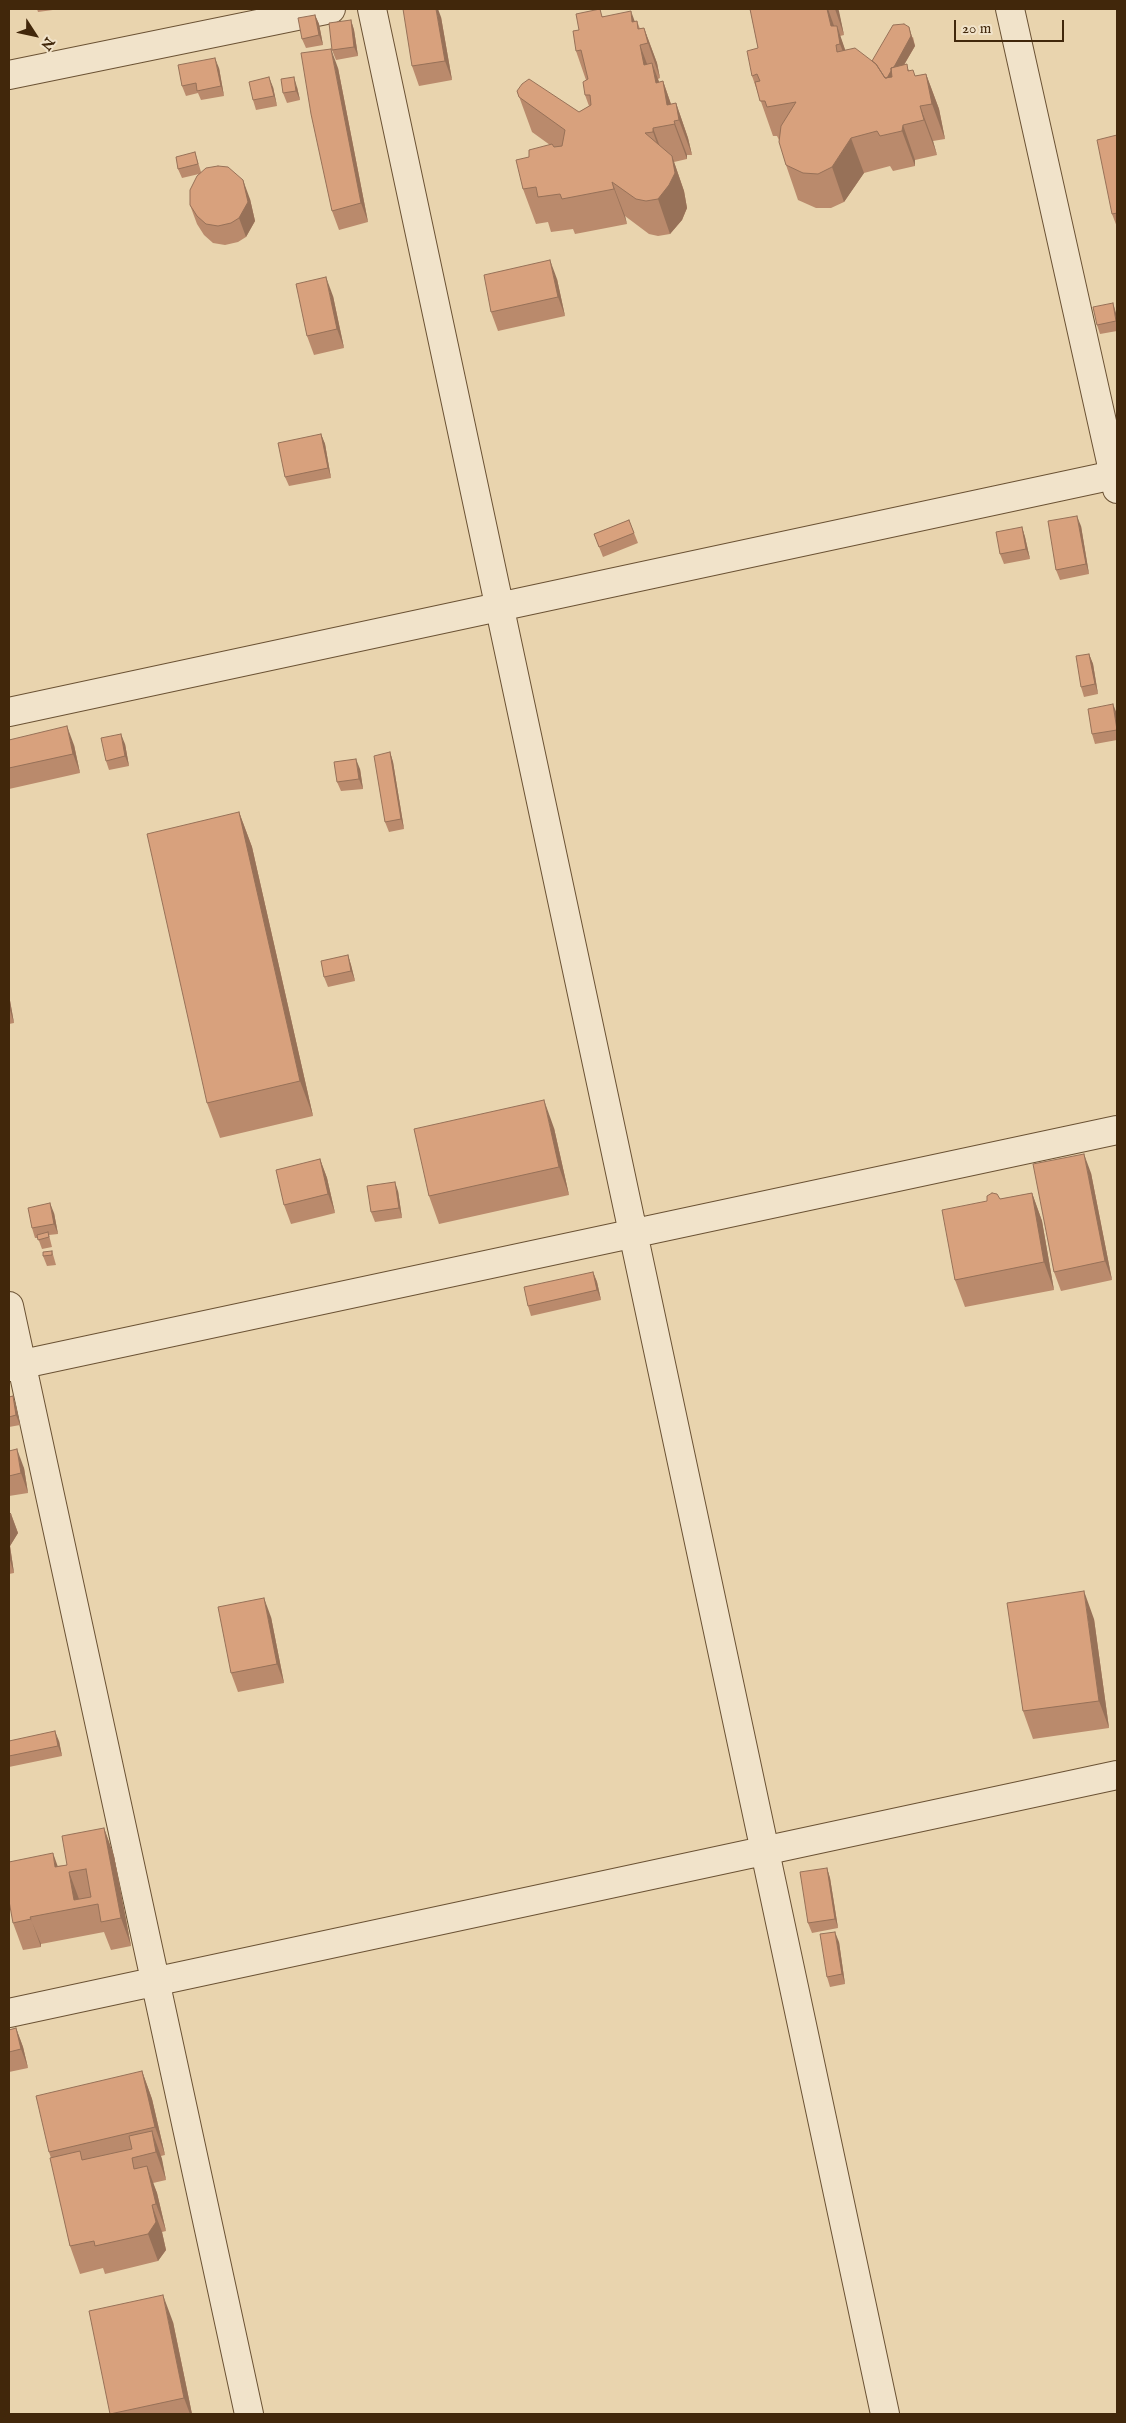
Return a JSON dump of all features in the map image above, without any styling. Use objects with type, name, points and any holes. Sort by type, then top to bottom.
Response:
[{"type":"street","points":[[9,75],[331,9]]},
{"type":"street","points":[[372,9],[885,2414]]},
{"type":"street","points":[[9,712],[499,606],[1116,482],[1010,9]]},
{"type":"street","points":[[15,1366],[1117,1130]]},
{"type":"street","points":[[9,1306],[15,1366],[156,1982],[249,2414]]},
{"type":"street","points":[[9,2013],[1117,1775]]},
{"type":"building","points":[[403,9],[436,9],[445,61],[412,66]]},
{"type":"building","points":[[600,9],[602,17],[631,11],[632,22],[637,21],[638,29],[644,28],[648,43],[640,45],[644,65],[652,63],[656,83],[663,81],[667,105],[676,103],[679,120],[674,121],[675,124],[653,128],[653,132],[645,133],[672,156],[675,173],[669,185],[658,199],[646,201],[636,199],[612,182],[614,189],[562,199],[560,194],[538,197],[536,187],[523,189],[516,160],[529,157],[529,150],[552,144],[554,147],[562,146],[565,130],[519,97],[517,91],[529,79],[579,112],[591,105],[590,95],[585,95],[583,82],[588,79],[581,50],[576,51],[573,31],[579,30],[576,14]]},
{"type":"building","points":[[750,9],[827,9],[831,26],[837,26],[840,44],[836,45],[837,52],[855,48],[876,64],[885,78],[892,77],[891,68],[907,64],[908,71],[913,70],[915,76],[926,74],[932,104],[920,106],[924,120],[903,125],[902,131],[880,136],[877,131],[851,138],[832,167],[818,174],[803,173],[786,165],[779,142],[781,126],[796,102],[767,107],[765,101],[760,101],[755,82],[760,81],[757,74],[752,76],[747,51],[758,48]]},
{"type":"building","points":[[315,15],[319,35],[302,39],[298,18]]},
{"type":"building","points":[[351,20],[354,47],[332,50],[329,23]]},
{"type":"building","points":[[904,24],[909,27],[911,36],[894,67],[891,68],[887,78],[885,78],[872,61],[893,25]]},
{"type":"building","points":[[331,49],[361,203],[332,211],[311,114],[301,53]]},
{"type":"building","points":[[215,58],[221,86],[197,91],[196,83],[182,86],[178,65]]},
{"type":"building","points":[[269,77],[274,96],[253,100],[249,82]]},
{"type":"building","points":[[294,77],[296,91],[283,93],[281,79]]},
{"type":"building","points":[[1117,135],[1117,213],[1112,214],[1097,140]]},
{"type":"building","points":[[195,152],[198,164],[178,169],[176,157]]},
{"type":"building","points":[[228,167],[243,180],[248,202],[239,218],[231,223],[218,226],[206,224],[197,216],[190,205],[190,190],[197,176],[206,168]]},
{"type":"building","points":[[550,260],[558,297],[491,312],[484,275]]},
{"type":"building","points":[[326,277],[337,329],[307,336],[296,284]]},
{"type":"building","points":[[1113,303],[1116,321],[1097,325],[1093,307]]},
{"type":"building","points":[[321,434],[328,468],[285,477],[278,443]]},
{"type":"building","points":[[1077,516],[1086,564],[1056,570],[1048,521]]},
{"type":"building","points":[[629,520],[634,533],[599,547],[594,534]]},
{"type":"building","points":[[1022,527],[1026,549],[1000,554],[996,532]]},
{"type":"building","points":[[1089,654],[1095,684],[1081,687],[1076,656]]},
{"type":"building","points":[[1113,704],[1117,730],[1092,734],[1088,709]]},
{"type":"building","points":[[67,726],[73,754],[9,768],[9,740]]},
{"type":"building","points":[[121,734],[125,756],[106,761],[101,738]]},
{"type":"building","points":[[390,752],[401,819],[385,822],[374,756]]},
{"type":"building","points":[[356,759],[359,779],[337,782],[334,762]]},
{"type":"building","points":[[239,812],[300,1081],[207,1103],[147,834]]},
{"type":"building","points":[[348,955],[351,971],[324,977],[321,961]]},
{"type":"building","points":[[544,1100],[559,1167],[429,1196],[414,1129]]},
{"type":"building","points":[[1084,1154],[1105,1261],[1054,1272],[1033,1164]]},
{"type":"building","points":[[320,1159],[328,1194],[284,1205],[276,1170]]},
{"type":"building","points":[[395,1182],[399,1208],[371,1212],[367,1186]]},
{"type":"building","points":[[992,1193],[997,1194],[1000,1199],[1032,1193],[1044,1262],[955,1280],[942,1210],[987,1201],[987,1196]]},
{"type":"building","points":[[50,1203],[54,1224],[32,1228],[28,1208]]},
{"type":"building","points":[[48,1232],[49,1237],[38,1240],[37,1235]]},
{"type":"building","points":[[52,1251],[52,1255],[43,1256],[43,1252]]},
{"type":"building","points":[[593,1272],[597,1290],[528,1306],[524,1287]]},
{"type":"building","points":[[13,1396],[16,1415],[9,1417],[9,1397]]},
{"type":"building","points":[[17,1449],[21,1473],[9,1476],[9,1451]]},
{"type":"building","points":[[1084,1591],[1099,1701],[1023,1711],[1007,1603]]},
{"type":"building","points":[[264,1598],[277,1664],[231,1673],[218,1607]]},
{"type":"building","points":[[55,1731],[58,1746],[9,1756],[9,1741]]},
{"type":"building","points":[[104,1828],[121,1918],[101,1922],[98,1904],[30,1917],[31,1919],[13,1923],[9,1901],[9,1862],[53,1853],[55,1867],[67,1865],[62,1836]],"holes":[[[86,1869],[91,1897],[74,1900],[69,1872]]]},
{"type":"building","points":[[827,1868],[835,1919],[808,1923],[800,1872]]},
{"type":"building","points":[[835,1932],[842,1974],[827,1977],[820,1934]]},
{"type":"building","points":[[16,2028],[21,2049],[9,2052],[9,2030]]},
{"type":"building","points":[[142,2071],[155,2127],[49,2152],[36,2096]]},
{"type":"building","points":[[152,2131],[156,2152],[132,2158],[134,2169],[147,2166],[156,2204],[152,2205],[156,2222],[148,2234],[95,2246],[94,2241],[70,2246],[50,2158],[80,2151],[82,2160],[132,2149],[129,2136]]},
{"type":"building","points":[[163,2295],[184,2398],[110,2414],[89,2311]]}]
